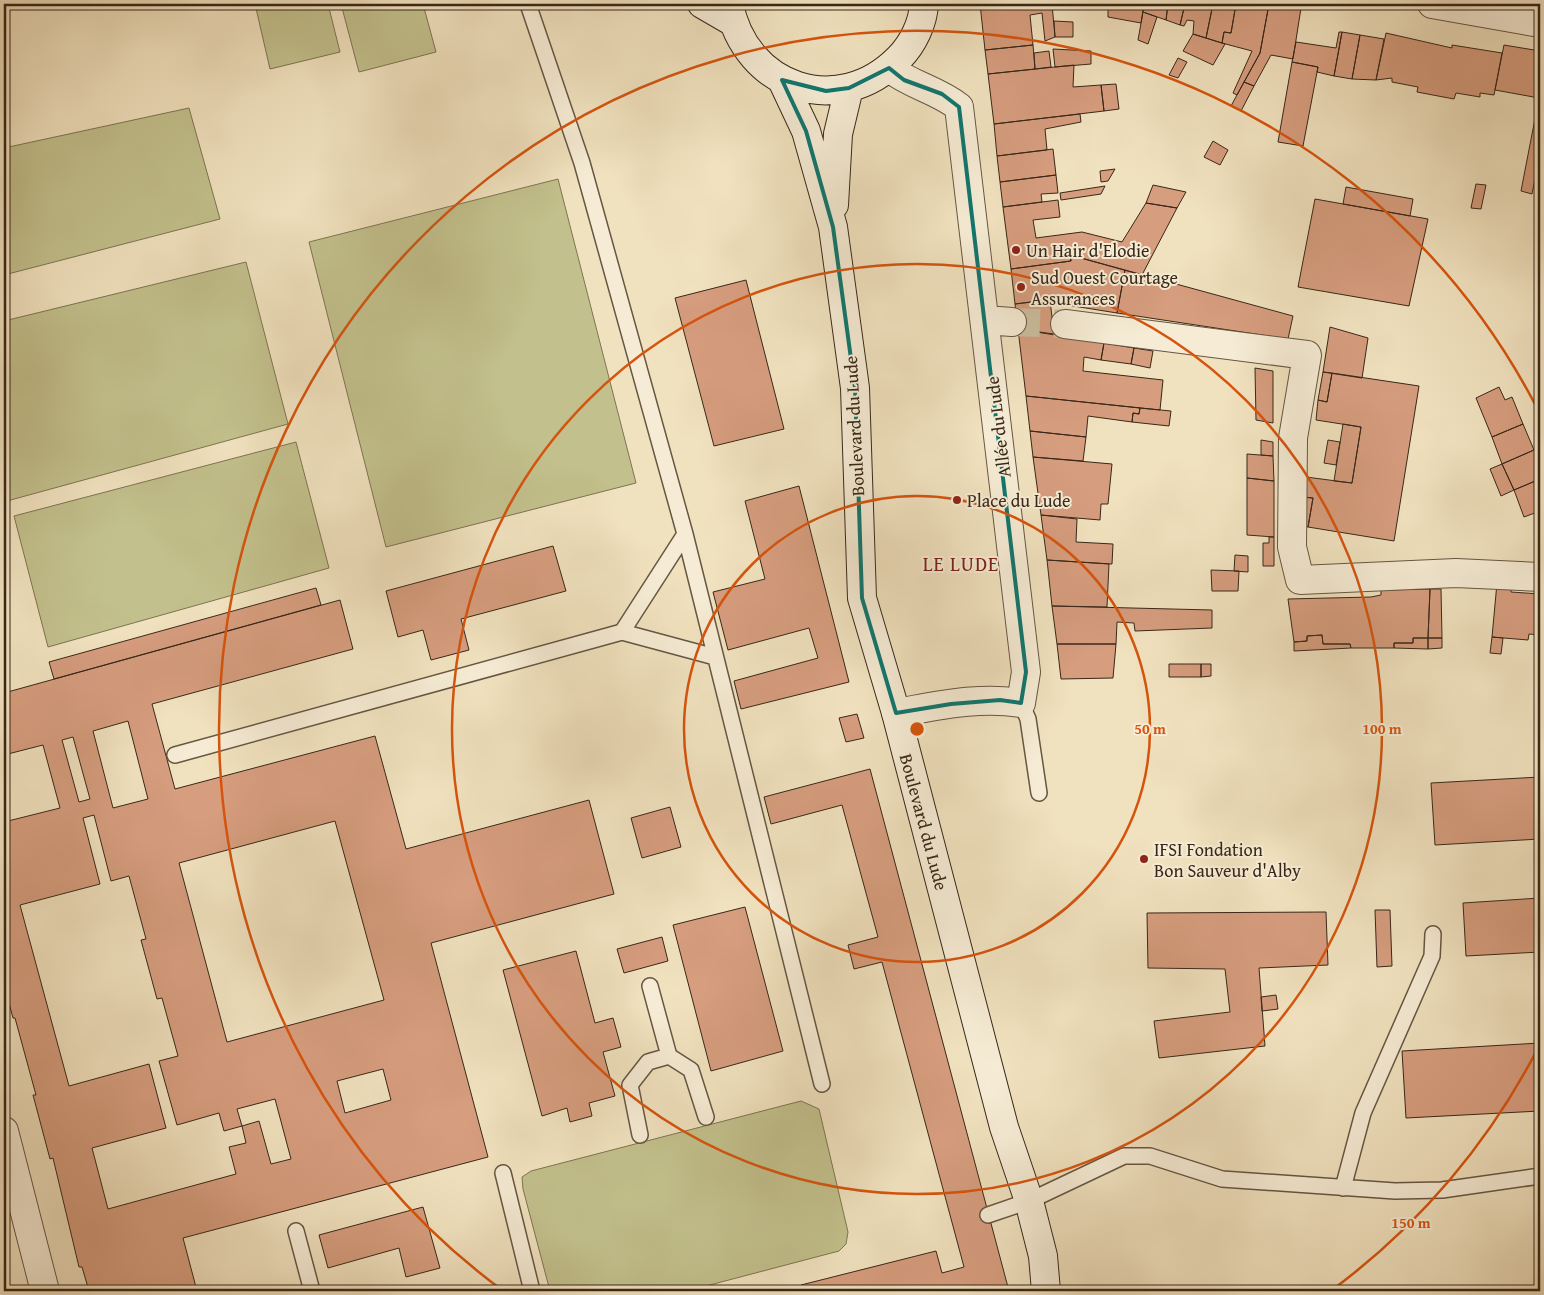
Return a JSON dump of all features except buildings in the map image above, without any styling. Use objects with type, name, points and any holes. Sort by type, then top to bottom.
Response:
[{"type":"street","points":[[702,4],[731,13],[744,46],[761,66],[782,80],[804,88],[826,91],[849,88],[875,78],[889,68],[905,52],[917,32],[924,4]]},
{"type":"street","points":[[1432,4],[1482,8],[1540,23]]},
{"type":"street","name":"Allée du Lude","points":[[889,68],[904,80],[942,94],[959,107],[1026,672],[1020,703]]},
{"type":"street","points":[[782,80],[806,131],[833,227]]},
{"type":"street","points":[[833,227],[838,134],[849,88]]},
{"type":"street","name":"Boulevard du Lude","points":[[833,227],[855,388],[862,598],[896,713],[1004,1127],[1029,1201],[1043,1256],[1046,1291]]},
{"type":"street","points":[[985,320],[1012,322]]},
{"type":"street","points":[[1065,324],[1307,355],[1293,438],[1292,547],[1300,580],[1456,573],[1540,577]]},
{"type":"street","points":[[896,713],[951,704],[1000,700],[1020,703]]},
{"type":"street","points":[[4,1131],[45,1291]]},
{"type":"lane","points":[[528,4],[582,163],[684,534],[822,1084]]},
{"type":"lane","points":[[622,632],[684,534]]},
{"type":"lane","points":[[175,755],[622,632],[715,657]]},
{"type":"lane","points":[[1020,703],[1028,719],[1039,793]]},
{"type":"lane","points":[[1343,1188],[1363,1113],[1432,956],[1433,934]]},
{"type":"lane","points":[[650,986],[669,1056],[691,1070],[706,1117]]},
{"type":"lane","points":[[640,1135],[630,1085],[648,1062],[669,1056]]},
{"type":"lane","points":[[988,1215],[1029,1201],[1124,1156],[1150,1156],[1222,1179],[1395,1191],[1442,1190],[1540,1176]]},
{"type":"lane","points":[[503,1173],[532,1291]]},
{"type":"lane","points":[[296,1231],[312,1291]]},
{"type":"highlighted area","points":[[889,68],[904,80],[942,94],[959,107],[1026,672],[1021,703],[1000,700],[951,704],[896,713],[862,598],[855,388],[833,227],[806,131],[782,80],[826,91],[849,88]]},
{"type":"shaded area","points":[[255,4],[328,4],[340,52],[270,69]]},
{"type":"shaded area","points":[[341,4],[423,4],[436,52],[359,72]]},
{"type":"shaded area","points":[[189,108],[220,219],[4,275],[4,148]]},
{"type":"shaded area","points":[[558,179],[636,483],[386,547],[309,242]]},
{"type":"shaded area","points":[[246,262],[288,424],[7,501],[4,487],[4,321]]},
{"type":"shaded area","points":[[296,442],[329,568],[48,647],[14,516]]},
{"type":"shaded area","points":[[801,1101],[819,1109],[848,1232],[846,1244],[839,1251],[687,1291],[550,1291],[523,1189],[522,1177],[531,1171]]},
{"type":"tunnel","points":[[1012,322],[1065,324]]},
{"type":"place","name":"Un Hair d'Elodie","points":[[1016,250]]},
{"type":"place","name":"Sud Ouest Courtage Assurances","points":[[1021,287]]},
{"type":"place","name":"Place du Lude","points":[[957,500]]},
{"type":"place","name":"IFSI Fondation Bon Sauveur d'Alby","points":[[1144,859]]},
{"type":"district","name":"LE LUDE","points":[[961,563]]}]
